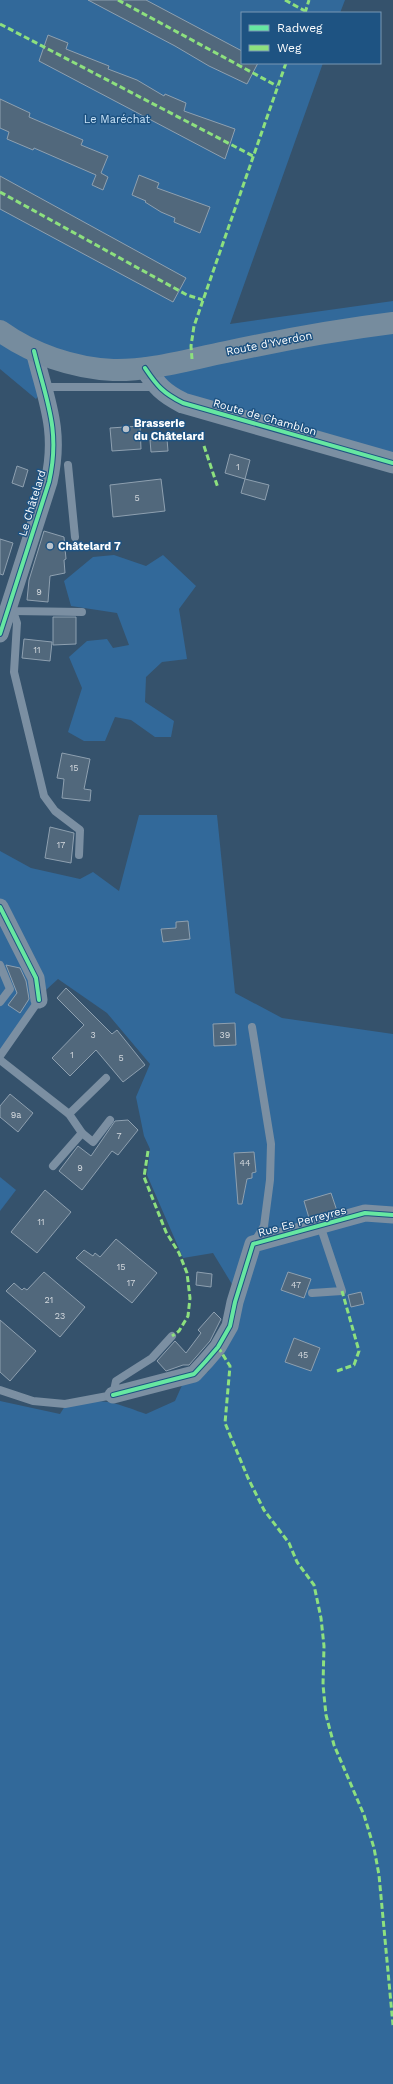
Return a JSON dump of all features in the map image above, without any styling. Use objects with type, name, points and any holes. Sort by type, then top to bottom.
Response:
[{"type":"main road","name":"Route d'Yverdon","points":[[145,368],[304,336],[393,323]]},
{"type":"main road","points":[[0,331],[34,351],[60,360],[88,367],[113,370],[145,368]]},
{"type":"street","name":"Le Châtelard","points":[[0,634],[11,608],[54,462],[54,430],[45,387],[34,351]]},
{"type":"street","name":"Route de Chamblon","points":[[145,368],[158,387],[168,396],[183,403],[393,464]]},
{"type":"street","points":[[0,908],[36,978],[39,1000]]},
{"type":"street","name":"Rue Es Perreyres","points":[[113,1396],[194,1374],[206,1361],[218,1347],[230,1326],[235,1302],[253,1244],[366,1213],[393,1215]]},
{"type":"lane","points":[[45,387],[158,387]]},
{"type":"lane","points":[[68,465],[75,537]]},
{"type":"lane","points":[[79,855],[80,830],[55,811],[44,796],[14,672],[16,623],[11,608],[82,612]]},
{"type":"lane","points":[[0,965],[10,990],[0,1002]]},
{"type":"lane","points":[[0,1056],[39,1000]]},
{"type":"lane","points":[[252,1027],[271,1144],[270,1180],[264,1226],[253,1244]]},
{"type":"lane","points":[[0,1060],[69,1114],[82,1133],[93,1142],[110,1120]]},
{"type":"lane","points":[[69,1114],[106,1078]]},
{"type":"lane","points":[[53,1166],[82,1133]]},
{"type":"lane","points":[[312,1293],[342,1291],[320,1225]]},
{"type":"lane","points":[[0,1390],[33,1401],[65,1404],[113,1396],[116,1381],[152,1358],[172,1336]]},
{"type":"green space","name":"Le Maréchat","points":[[0,0],[345,0],[340,12],[241,12],[241,64],[323,64],[230,324],[393,301],[393,463],[183,403],[145,368],[35,351],[45,387],[36,399],[0,369]]},
{"type":"green space","points":[[114,555],[146,566],[163,555],[196,586],[179,609],[187,659],[162,662],[146,677],[145,702],[174,721],[171,737],[155,737],[131,720],[115,717],[105,741],[84,741],[68,732],[82,688],[69,657],[87,641],[107,639],[113,648],[129,645],[117,613],[71,606],[64,581],[93,557]]},
{"type":"green space","points":[[139,815],[217,815],[235,993],[282,1018],[393,1034],[393,2084],[0,2084],[0,1401],[60,1414],[65,1406],[98,1401],[115,1403],[146,1414],[175,1401],[183,1383],[208,1372],[226,1340],[241,1299],[213,1253],[183,1258],[147,1175],[150,1149],[144,1136],[136,1097],[150,1064],[107,1013],[58,979],[34,1001],[0,1051],[0,851],[31,868],[80,879],[93,872],[119,891]]},
{"type":"green space","points":[[0,1177],[16,1190],[0,1211]]},
{"type":"building","points":[[88,0],[146,0],[241,50],[241,64],[257,64],[247,84],[209,66],[175,46]]},
{"type":"building","points":[[48,35],[68,43],[66,49],[109,66],[108,69],[137,80],[164,96],[165,94],[186,103],[184,111],[235,129],[225,159],[39,61]]},
{"type":"building","points":[[0,99],[30,113],[29,117],[83,140],[81,145],[108,156],[101,173],[108,177],[103,190],[92,185],[96,175],[34,148],[33,150],[7,139],[9,132],[0,128]]},
{"type":"building","points":[[139,175],[159,183],[157,188],[210,207],[200,233],[174,222],[175,218],[161,212],[145,202],[146,201],[132,195]]},
{"type":"building","points":[[0,176],[186,278],[173,302],[0,209]]},
{"type":"building","points":[[140,426],[141,449],[112,451],[110,428]]},
{"type":"building","points":[[167,439],[168,451],[151,452],[150,440]]},
{"type":"building","points":[[230,454],[250,460],[245,479],[225,473]]},
{"type":"building","points":[[17,466],[28,470],[23,487],[12,483]]},
{"type":"building","points":[[161,479],[165,511],[113,517],[110,485]]},
{"type":"building","points":[[245,479],[269,485],[265,500],[241,493]]},
{"type":"building","name":"Châtelard 7","points":[[44,531],[64,537],[66,559],[64,560],[65,573],[50,576],[48,602],[27,600],[29,580]]},
{"type":"building","points":[[0,539],[13,543],[3,575],[0,574]]},
{"type":"building","points":[[53,617],[76,617],[76,644],[53,645]]},
{"type":"building","points":[[24,639],[52,642],[50,661],[22,658]]},
{"type":"building","points":[[62,753],[90,759],[84,789],[91,790],[90,801],[62,798],[64,779],[57,778]]},
{"type":"building","points":[[50,827],[74,833],[71,863],[45,858]]},
{"type":"building","points":[[188,921],[190,939],[163,942],[161,929],[176,928],[176,922]]},
{"type":"building","points":[[6,965],[20,968],[26,981],[29,999],[20,1013],[8,1005],[17,993]]},
{"type":"building","points":[[66,988],[112,1034],[117,1030],[145,1065],[123,1082],[96,1050],[70,1076],[52,1058],[84,1025],[57,998]]},
{"type":"building","points":[[235,1023],[236,1045],[214,1046],[213,1024]]},
{"type":"building","points":[[10,1094],[33,1113],[18,1132],[0,1117],[0,1106]]},
{"type":"building","points":[[128,1120],[138,1130],[118,1155],[112,1151],[82,1190],[59,1171],[78,1146],[91,1156],[115,1121]]},
{"type":"building","points":[[254,1152],[256,1172],[252,1173],[252,1178],[247,1179],[242,1204],[238,1204],[234,1153]]},
{"type":"building","points":[[45,1190],[71,1212],[37,1253],[11,1232]]},
{"type":"building","points":[[331,1193],[337,1211],[309,1218],[304,1201]]},
{"type":"building","points":[[116,1239],[157,1273],[132,1303],[76,1258],[84,1250],[93,1256],[95,1253],[100,1257]]},
{"type":"building","points":[[44,1272],[85,1307],[60,1337],[6,1291],[14,1283],[22,1290],[24,1288],[27,1290]]},
{"type":"building","points":[[197,1272],[212,1274],[211,1287],[196,1285]]},
{"type":"building","points":[[288,1272],[311,1279],[304,1298],[281,1290]]},
{"type":"building","points":[[361,1292],[364,1304],[351,1307],[348,1295]]},
{"type":"building","points":[[214,1312],[221,1319],[210,1341],[189,1365],[183,1365],[166,1371],[157,1361],[175,1341],[186,1353],[201,1333],[198,1330]]},
{"type":"building","points":[[0,1320],[36,1351],[10,1381],[0,1372]]},
{"type":"building","points":[[294,1338],[320,1348],[311,1371],[285,1362]]},
{"type":"marked path","points":[[118,0],[277,86]]},
{"type":"marked path","points":[[285,0],[305,11]]},
{"type":"marked path","points":[[305,12],[309,0]]},
{"type":"marked path","points":[[0,24],[253,156]]},
{"type":"marked path","points":[[192,359],[191,346],[194,326],[286,64]]},
{"type":"marked path","points":[[0,192],[187,295],[203,300]]},
{"type":"marked path","points":[[204,446],[218,488]]},
{"type":"marked path","points":[[148,1151],[144,1177],[166,1232],[179,1253],[187,1273],[190,1298],[188,1316],[179,1331],[172,1336]]},
{"type":"marked path","points":[[337,1371],[354,1365],[359,1351],[342,1291]]},
{"type":"marked path","points":[[218,1347],[230,1366],[225,1423],[248,1478],[264,1510],[289,1543],[297,1562],[314,1585],[321,1618],[324,1646],[323,1685],[326,1715],[334,1745],[364,1815],[374,1848],[379,1875],[393,2025]]},
{"type":"cycle path","points":[[0,634],[49,482],[52,463],[53,431],[47,400],[34,351]]},
{"type":"cycle path","points":[[145,368],[153,380],[161,388],[170,396],[183,403],[393,463]]},
{"type":"cycle path","points":[[0,907],[36,978],[39,1000]]},
{"type":"cycle path","points":[[113,1395],[194,1374],[218,1347],[230,1326],[235,1302],[253,1244],[365,1213],[393,1215]]},
{"type":"place","name":"Brasserie du Châtelard","points":[[126,429]]},
{"type":"place","name":"Châtelard 7","points":[[50,546]]}]
